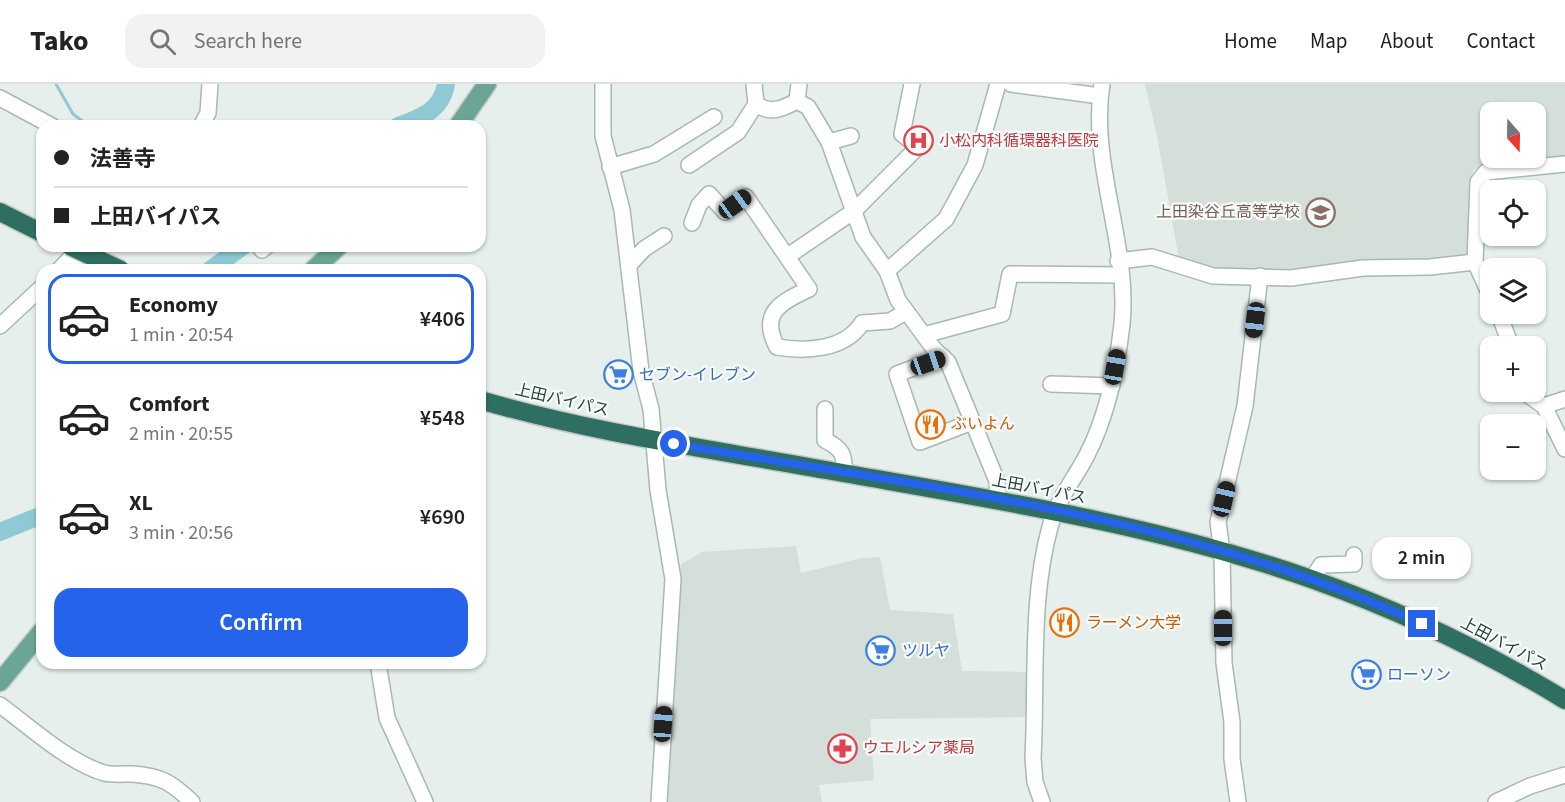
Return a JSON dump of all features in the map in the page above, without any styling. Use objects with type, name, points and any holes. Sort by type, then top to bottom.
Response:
[{"type":"highway","points":[[8,217],[36,230]]},
{"type":"highway","points":[[83,252],[108,264]]},
{"type":"highway","name":"上田バイパス","points":[[486,401],[653,440],[1055,511],[1222,552],[1312,579],[1451,637],[1565,700]]},
{"type":"main road","points":[[462,120],[487,84]]},
{"type":"main road","points":[[320,264],[332,252]]},
{"type":"main road","points":[[0,682],[36,638]]},
{"type":"street","points":[[204,120],[208,113],[210,84]]},
{"type":"street","points":[[603,84],[603,136],[622,210],[630,264],[636,333],[651,409],[658,490],[674,579],[659,802]]},
{"type":"street","points":[[689,165],[738,132],[756,104],[754,84]]},
{"type":"street","points":[[797,101],[799,84]]},
{"type":"street","points":[[788,256],[854,211],[918,147],[902,134],[912,84]]},
{"type":"street","points":[[887,271],[946,219],[975,165],[998,84]]},
{"type":"street","points":[[1011,84],[1101,90],[1102,156],[1119,268],[1122,321],[1112,386],[1100,428],[1055,511],[1039,573],[1033,758],[1035,782],[1042,802]]},
{"type":"street","points":[[0,98],[41,120]]},
{"type":"street","points":[[756,104],[761,108],[775,110],[797,101]]},
{"type":"street","points":[[797,101],[808,107],[830,142],[863,237],[887,271],[906,312],[948,362],[997,481],[998,500]]},
{"type":"street","points":[[610,167],[654,154],[714,117]]},
{"type":"street","points":[[830,142],[851,136]]},
{"type":"street","points":[[1480,272],[1475,261],[1478,182],[1486,172],[1565,164]]},
{"type":"street","points":[[692,223],[699,205],[709,194],[724,212],[746,197],[788,256],[809,289],[775,309],[771,318],[771,337],[777,347],[793,350],[843,343],[855,334],[862,323],[890,321],[906,312]]},
{"type":"street","points":[[630,264],[644,249],[664,236]]},
{"type":"street","points":[[65,264],[76,252]]},
{"type":"street","points":[[924,335],[1002,314],[1010,274],[1119,268],[1152,257],[1213,276],[1291,278],[1363,268],[1430,267],[1475,261]]},
{"type":"street","points":[[1238,802],[1232,759],[1232,722],[1224,663],[1222,552],[1218,522],[1245,406],[1260,276]]},
{"type":"street","points":[[0,326],[36,293]]},
{"type":"street","points":[[943,357],[897,374],[920,442],[972,422]]},
{"type":"street","points":[[1051,384],[1112,386]]},
{"type":"street","points":[[1544,406],[1565,399]]},
{"type":"street","points":[[1538,402],[1544,406],[1565,449]]},
{"type":"street","points":[[825,409],[825,440],[841,450],[844,455],[844,473]]},
{"type":"street","points":[[1312,579],[1321,565],[1354,564],[1354,555]]},
{"type":"street","points":[[379,669],[387,718],[424,802]]},
{"type":"street","points":[[0,705],[56,746],[88,765],[105,773],[158,778],[172,783],[192,802]]},
{"type":"street","points":[[1496,802],[1530,786],[1565,775]]},
{"type":"shaded area","name":"上田染谷丘高等学校","points":[[1145,84],[1565,84],[1565,157],[1546,158],[1546,102],[1480,102],[1481,168],[1473,170],[1471,254],[1432,263],[1337,272],[1230,273],[1179,259],[1157,136]]},
{"type":"shaded area","points":[[796,546],[801,573],[862,558],[880,557],[890,610],[953,614],[962,671],[1030,672],[1029,717],[870,719],[874,780],[819,785],[822,802],[664,802],[681,564],[702,552]]},
{"type":"waterway","points":[[56,84],[73,114],[81,120]]},
{"type":"waterway","points":[[415,120],[435,107],[444,93],[446,84]]},
{"type":"waterway","points":[[218,264],[235,252]]},
{"type":"waterway","points":[[0,532],[36,517]]},
{"type":"place","name":"小松内科循環器科医院","points":[[918,141]]},
{"type":"place","name":"上田染谷丘高等学校","points":[[1321,212]]},
{"type":"place","name":"セブン-イレブン","points":[[618,375]]},
{"type":"place","name":"ぶいよん","points":[[930,424]]},
{"type":"place","name":"ラーメン大学","points":[[1065,623]]},
{"type":"place","name":"ツルヤ","points":[[881,651]]},
{"type":"place","name":"ローソン","points":[[1366,675]]},
{"type":"place","name":"ウエルシア薬局","points":[[842,748]]},
{"type":"route","points":[[674,444],[998,500],[1139,530],[1312,579],[1422,624]]}]
